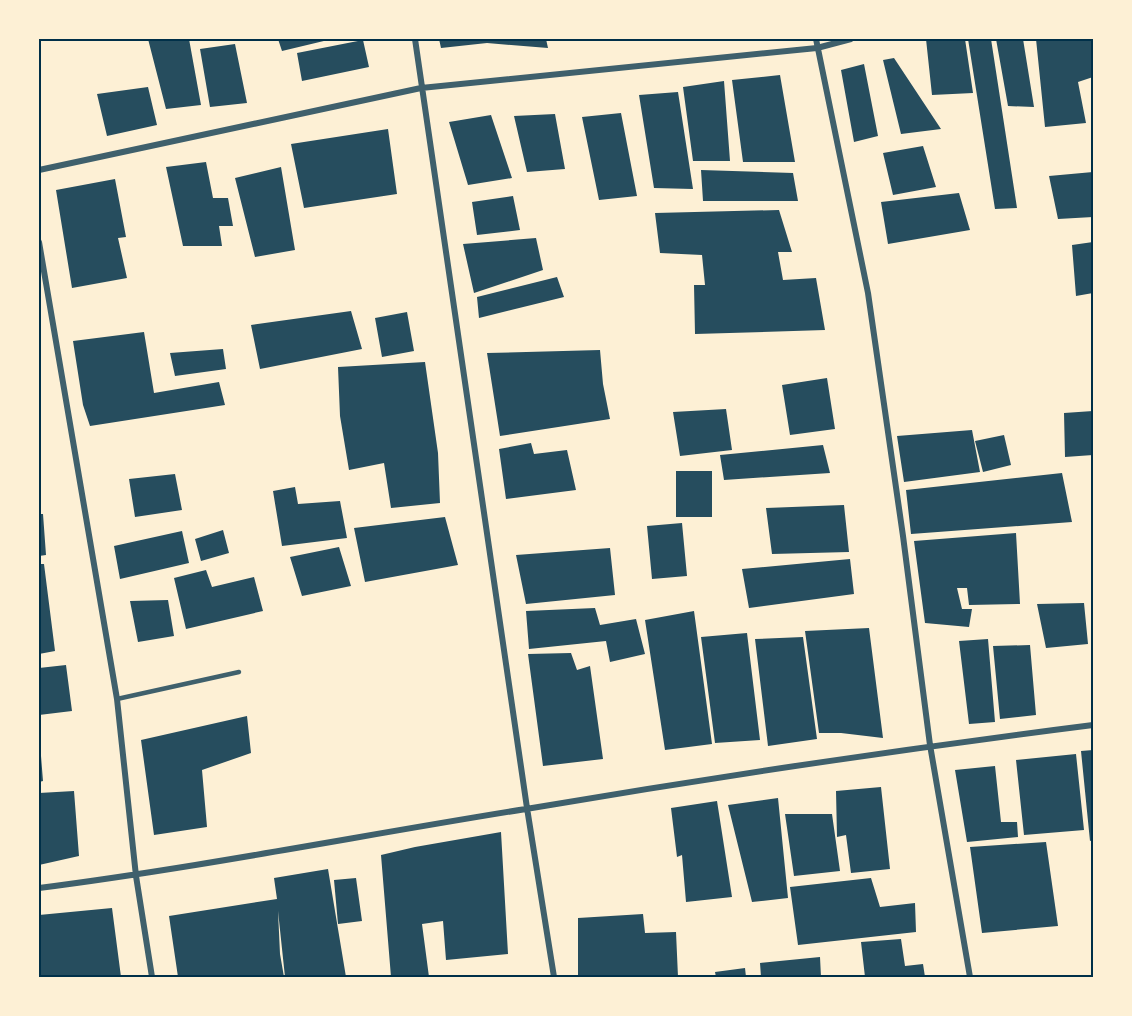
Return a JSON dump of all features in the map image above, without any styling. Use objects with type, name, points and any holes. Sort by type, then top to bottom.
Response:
[{"type":"street","points":[[415,39],[526,808],[554,977]]},
{"type":"street","points":[[816,39],[868,293],[930,746],[970,977]]},
{"type":"street","points":[[39,170],[421,88],[817,48],[851,39]]},
{"type":"street","points":[[39,242],[117,699],[136,876],[152,977]]},
{"type":"street","points":[[39,888],[136,876],[526,808],[930,746],[1093,725]]},
{"type":"lane","points":[[117,699],[239,672]]},
{"type":"building","points":[[148,39],[189,39],[201,105],[166,109]]},
{"type":"building","points":[[278,39],[328,39],[328,40],[282,51]]},
{"type":"building","points":[[439,39],[546,39],[548,48],[487,43],[441,48]]},
{"type":"building","points":[[926,39],[965,39],[973,93],[932,95]]},
{"type":"building","points":[[968,39],[991,39],[1017,208],[995,209]]},
{"type":"building","points":[[996,39],[1023,39],[1034,107],[1008,106]]},
{"type":"building","points":[[1036,39],[1093,39],[1093,77],[1078,82],[1086,123],[1045,127]]},
{"type":"building","points":[[363,40],[369,67],[302,81],[297,53]]},
{"type":"building","points":[[235,44],[247,103],[210,107],[200,49]]},
{"type":"building","points":[[894,58],[941,129],[901,134],[883,60]]},
{"type":"building","points":[[864,64],[878,136],[854,142],[841,70]]},
{"type":"building","points":[[780,75],[795,162],[743,162],[732,80]]},
{"type":"building","points":[[724,81],[730,161],[693,161],[683,87]]},
{"type":"building","points":[[148,87],[157,125],[107,136],[97,94]]},
{"type":"building","points":[[678,92],[693,189],[654,188],[639,95]]},
{"type":"building","points":[[621,113],[637,196],[599,200],[582,117]]},
{"type":"building","points":[[555,114],[565,169],[527,172],[514,116]]},
{"type":"building","points":[[491,115],[512,178],[468,185],[449,122]]},
{"type":"building","points":[[388,129],[397,194],[304,208],[291,144]]},
{"type":"building","points":[[923,146],[936,187],[893,195],[883,153]]},
{"type":"building","points":[[206,162],[213,198],[228,198],[233,226],[219,226],[222,246],[183,246],[166,167]]},
{"type":"building","points":[[281,167],[295,250],[255,257],[235,178]]},
{"type":"building","points":[[701,170],[793,173],[798,201],[703,201]]},
{"type":"building","points":[[1093,172],[1093,217],[1058,219],[1049,176]]},
{"type":"building","points":[[115,179],[126,237],[118,238],[127,278],[72,288],[56,190]]},
{"type":"building","points":[[959,193],[970,230],[888,244],[881,202]]},
{"type":"building","points":[[513,196],[520,230],[477,235],[472,202]]},
{"type":"building","points":[[779,210],[792,252],[778,252],[783,280],[816,278],[825,330],[695,334],[694,285],[705,285],[702,255],[660,253],[655,213]]},
{"type":"building","points":[[536,238],[543,270],[474,293],[463,244]]},
{"type":"building","points":[[1093,242],[1093,293],[1076,296],[1072,245]]},
{"type":"building","points":[[557,277],[564,297],[479,318],[477,297]]},
{"type":"building","points":[[351,311],[362,349],[260,369],[251,325]]},
{"type":"building","points":[[407,312],[414,351],[382,357],[375,318]]},
{"type":"building","points":[[144,332],[154,393],[219,382],[225,405],[90,426],[83,405],[73,341]]},
{"type":"building","points":[[223,349],[226,369],[175,376],[170,353]]},
{"type":"building","points":[[600,350],[603,384],[610,419],[500,436],[487,353]]},
{"type":"building","points":[[425,362],[438,453],[440,503],[391,508],[384,463],[349,470],[340,416],[338,367]]},
{"type":"building","points":[[827,378],[835,429],[790,435],[782,385]]},
{"type":"building","points":[[726,409],[732,450],[680,456],[673,412]]},
{"type":"building","points":[[1093,411],[1093,455],[1065,457],[1064,413]]},
{"type":"building","points":[[972,430],[980,472],[904,482],[897,436]]},
{"type":"building","points":[[1004,435],[1011,465],[983,472],[975,441]]},
{"type":"building","points":[[531,443],[534,454],[567,450],[576,490],[506,499],[499,449]]},
{"type":"building","points":[[823,445],[830,473],[724,480],[720,455]]},
{"type":"building","points":[[676,471],[712,471],[712,517],[676,517]]},
{"type":"building","points":[[1062,473],[1072,522],[911,534],[906,490]]},
{"type":"building","points":[[175,474],[182,510],[135,517],[129,479]]},
{"type":"building","points":[[295,487],[298,504],[340,501],[347,538],[282,546],[273,491]]},
{"type":"building","points":[[844,505],[849,552],[772,554],[766,508]]},
{"type":"building","points":[[39,514],[43,514],[46,555],[39,556]]},
{"type":"building","points":[[445,517],[458,565],[365,582],[354,528]]},
{"type":"building","points":[[682,523],[687,576],[652,579],[647,526]]},
{"type":"building","points":[[223,530],[229,553],[201,561],[195,539]]},
{"type":"building","points":[[182,531],[189,563],[120,579],[114,546]]},
{"type":"building","points":[[1016,533],[1020,604],[969,605],[967,588],[957,588],[962,609],[972,609],[969,627],[925,623],[914,541]]},
{"type":"building","points":[[339,547],[351,586],[302,596],[290,557]]},
{"type":"building","points":[[610,548],[615,595],[526,604],[516,555]]},
{"type":"building","points":[[850,559],[854,594],[749,608],[742,569]]},
{"type":"building","points":[[39,564],[44,564],[55,651],[39,654]]},
{"type":"building","points":[[206,570],[212,587],[254,577],[263,611],[186,629],[174,578]]},
{"type":"building","points":[[168,600],[174,636],[138,642],[130,601]]},
{"type":"building","points":[[1084,603],[1088,644],[1046,648],[1037,604]]},
{"type":"building","points":[[595,608],[600,625],[636,619],[645,654],[610,662],[606,641],[529,649],[526,611]]},
{"type":"building","points":[[694,611],[712,744],[665,750],[645,620]]},
{"type":"building","points":[[869,628],[883,738],[819,733],[805,631]]},
{"type":"building","points":[[747,633],[760,740],[715,743],[701,637]]},
{"type":"building","points":[[803,637],[817,739],[768,746],[755,639]]},
{"type":"building","points":[[988,639],[995,722],[969,724],[959,641]]},
{"type":"building","points":[[1030,645],[1036,715],[1000,719],[993,646]]},
{"type":"building","points":[[571,653],[577,670],[590,666],[603,759],[543,766],[528,654]]},
{"type":"building","points":[[66,665],[72,711],[39,715],[39,668]]},
{"type":"building","points":[[247,716],[251,753],[202,770],[207,827],[154,835],[141,740]]},
{"type":"building","points":[[1093,750],[1093,840],[1090,841],[1081,751]]},
{"type":"building","points":[[1076,754],[1084,830],[1024,835],[1016,760]]},
{"type":"building","points":[[41,756],[43,781],[39,782],[39,757]]},
{"type":"building","points":[[995,766],[1001,822],[1017,822],[1018,837],[967,842],[955,770]]},
{"type":"building","points":[[881,787],[890,869],[851,873],[846,835],[837,837],[836,791]]},
{"type":"building","points":[[74,791],[79,856],[39,865],[39,793]]},
{"type":"building","points":[[778,798],[788,898],[752,902],[728,805]]},
{"type":"building","points":[[717,801],[732,897],[686,902],[682,855],[677,857],[671,808]]},
{"type":"building","points":[[785,814],[832,814],[840,871],[794,876]]},
{"type":"building","points":[[501,832],[508,954],[446,960],[443,921],[422,924],[429,977],[391,977],[381,855]]},
{"type":"building","points":[[1046,842],[1058,926],[982,933],[970,847]]},
{"type":"building","points":[[328,869],[346,977],[285,977],[278,911],[280,954],[284,977],[178,977],[169,916],[277,899],[274,878]]},
{"type":"building","points":[[356,878],[362,921],[338,924],[334,880]]},
{"type":"building","points":[[871,878],[880,907],[915,903],[916,932],[798,945],[790,887]]},
{"type":"building","points":[[112,908],[121,977],[39,977],[39,915]]},
{"type":"building","points":[[643,914],[645,933],[676,932],[678,977],[578,977],[578,918]]},
{"type":"building","points":[[901,939],[905,966],[923,964],[925,977],[865,977],[861,942]]},
{"type":"building","points":[[820,957],[821,977],[761,977],[760,963]]},
{"type":"building","points":[[745,968],[746,977],[716,977],[715,972]]}]
